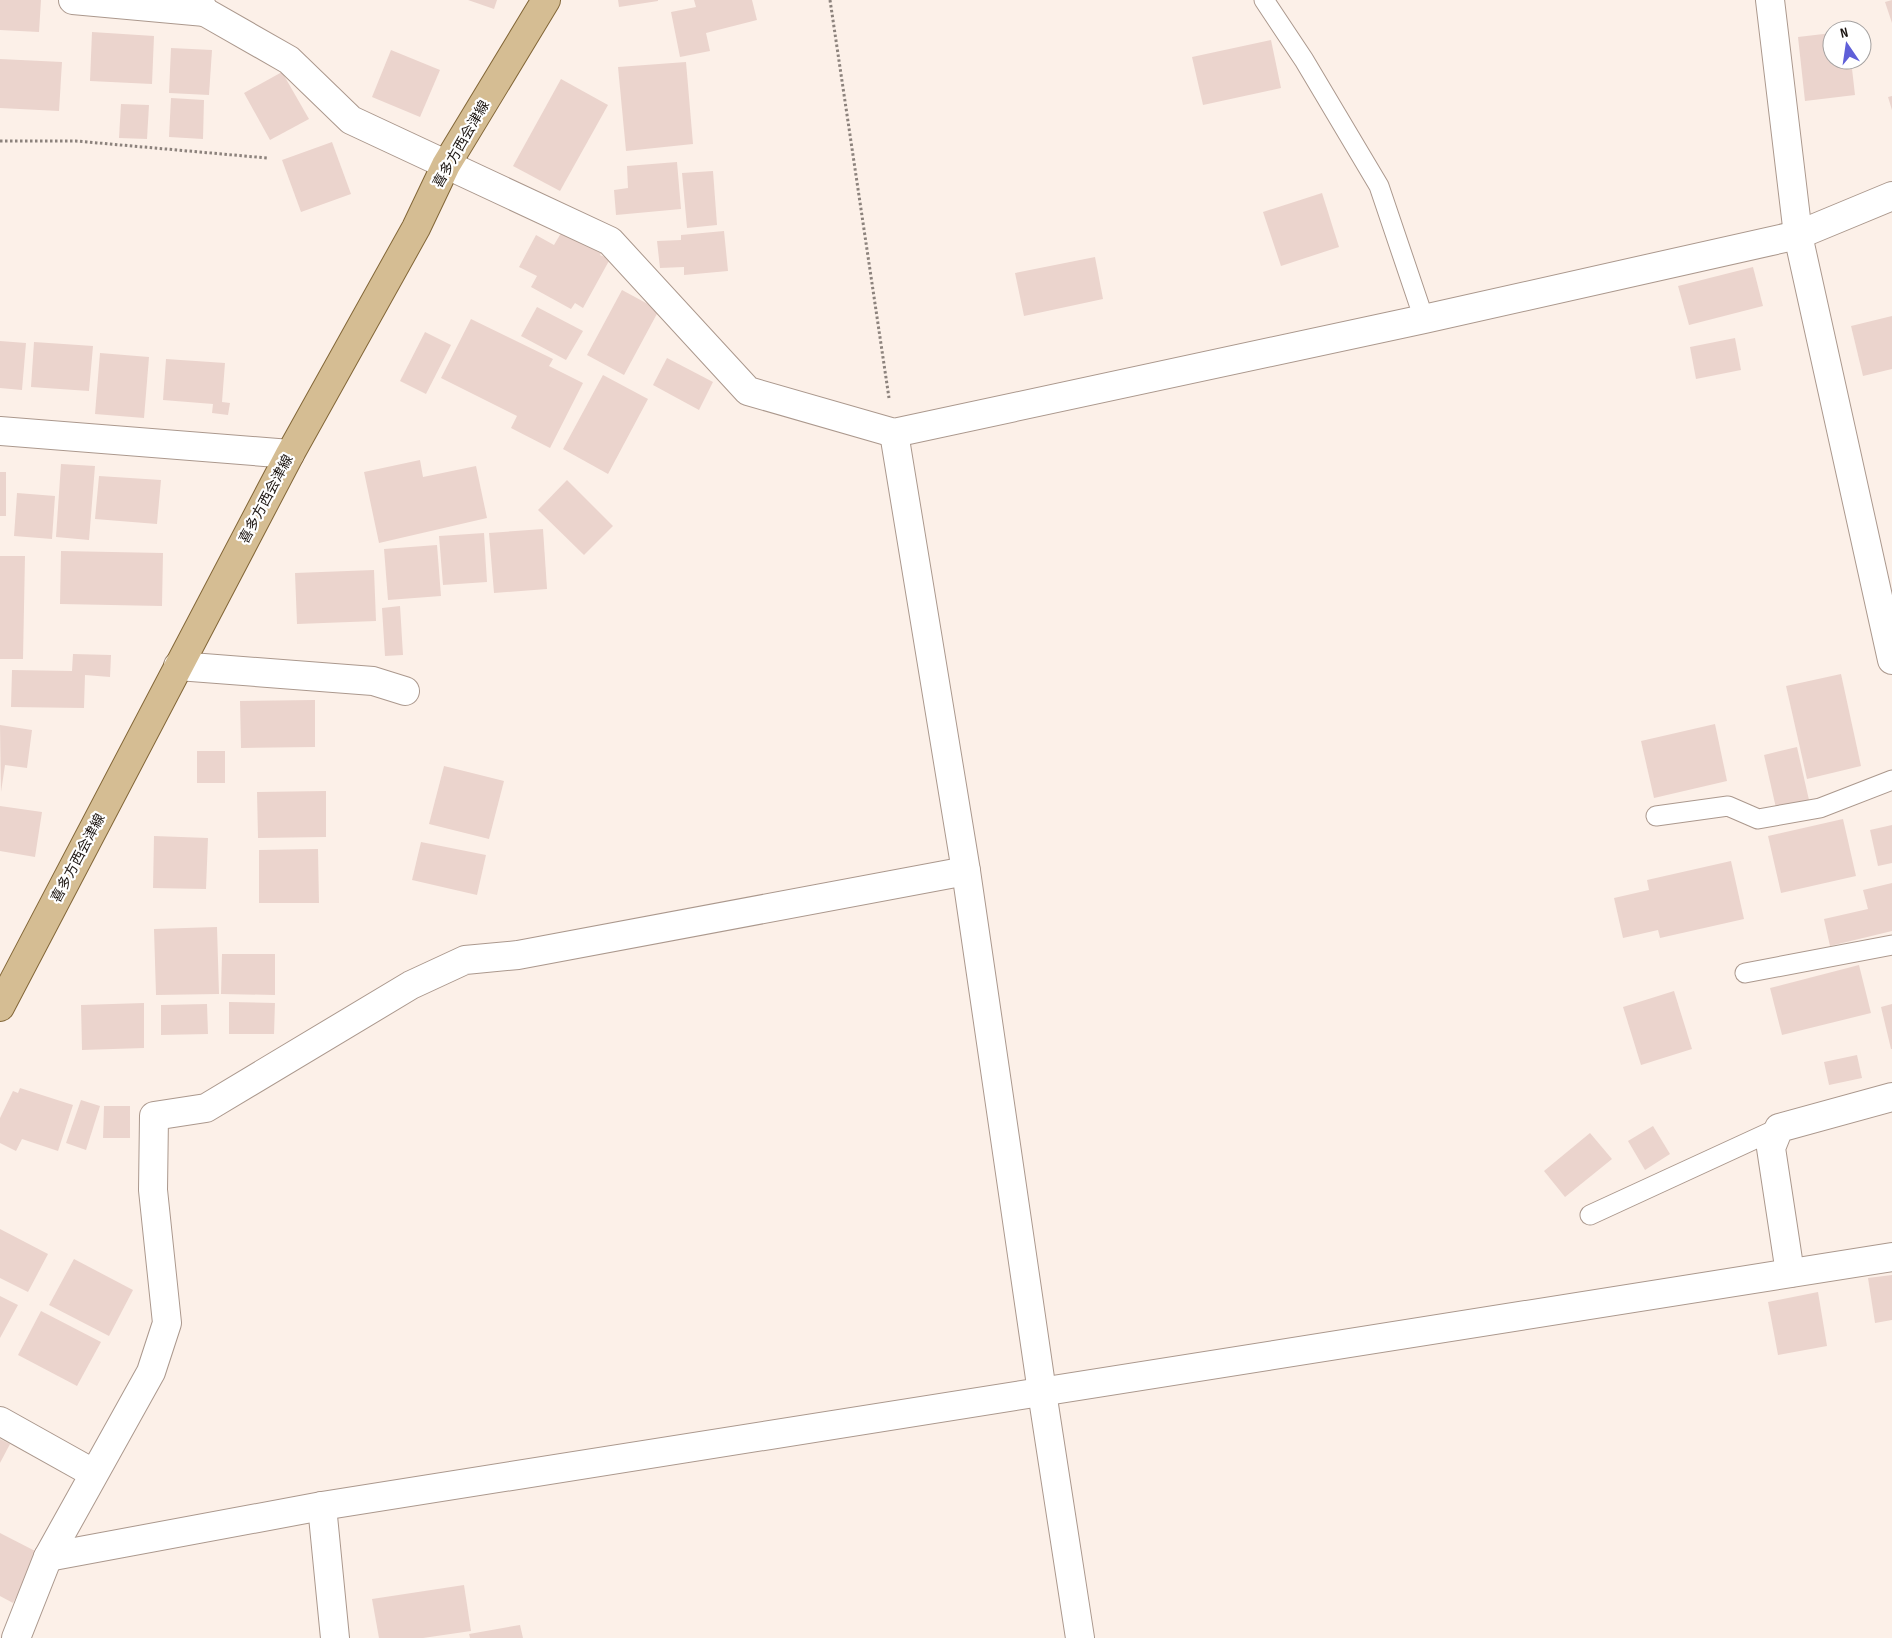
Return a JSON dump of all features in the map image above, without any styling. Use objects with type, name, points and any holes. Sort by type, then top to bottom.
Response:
[{"type":"main road","name":"喜多方西会津線","points":[[0,1006],[290,454],[416,228],[446,165],[546,0]]},
{"type":"street","points":[[73,0],[202,6],[289,60],[351,120],[610,241],[748,391],[894,433],[1424,319],[1798,235],[1892,196]]},
{"type":"street","points":[[1770,0],[1798,235],[1892,660]]},
{"type":"street","points":[[0,431],[290,454]]},
{"type":"street","points":[[894,433],[966,871],[1080,1638]]},
{"type":"street","points":[[178,666],[373,681],[404,690]]},
{"type":"street","points":[[16,1638],[48,1557],[93,1473],[151,1372],[167,1323],[153,1190],[154,1116],[206,1108],[411,985],[465,960],[518,955],[966,871]]},
{"type":"street","points":[[1790,1273],[1771,1148],[1779,1128],[1892,1097]]},
{"type":"street","points":[[48,1557],[322,1506],[1892,1257]]},
{"type":"street","points":[[0,1421],[93,1473]]},
{"type":"street","points":[[322,1506],[335,1638]]},
{"type":"lane","points":[[1264,0],[1304,60],[1379,186],[1424,319]]},
{"type":"lane","points":[[1656,816],[1728,806],[1758,819],[1820,808],[1892,780]]},
{"type":"lane","points":[[1745,973],[1892,945]]},
{"type":"lane","points":[[1590,1215],[1779,1128]]},
{"type":"path","points":[[830,0],[894,433]]},
{"type":"path","points":[[0,141],[76,141],[267,158]]},
{"type":"building","points":[[0,0],[41,0],[39,32],[0,30]]},
{"type":"building","points":[[468,0],[497,0],[494,9]]},
{"type":"building","points":[[618,0],[658,0],[658,1],[619,7]]},
{"type":"building","points":[[694,0],[752,0],[757,20],[706,33],[710,51],[680,57],[671,12],[696,7]]},
{"type":"building","points":[[1892,0],[1892,23],[1885,2]]},
{"type":"building","points":[[92,32],[154,36],[152,84],[90,81]]},
{"type":"building","points":[[1822,34],[1822,70],[1852,70],[1855,95],[1805,101],[1798,37]]},
{"type":"building","points":[[1271,40],[1281,88],[1203,105],[1192,57]]},
{"type":"building","points":[[171,48],[212,50],[209,95],[169,93]]},
{"type":"building","points":[[391,50],[440,70],[420,117],[372,97]]},
{"type":"building","points":[[0,59],[62,62],[59,111],[0,108]]},
{"type":"building","points":[[686,62],[693,144],[626,151],[618,67]]},
{"type":"building","points":[[282,72],[309,119],[270,140],[244,93]]},
{"type":"building","points":[[561,79],[608,105],[560,191],[513,166]]},
{"type":"building","points":[[1892,96],[1892,110],[1888,97]]},
{"type":"building","points":[[171,98],[204,100],[203,139],[169,137]]},
{"type":"building","points":[[121,104],[149,105],[147,139],[119,138]]},
{"type":"building","points":[[332,142],[351,194],[301,212],[282,160]]},
{"type":"building","points":[[677,162],[681,209],[616,215],[614,190],[628,188],[627,166]]},
{"type":"building","points":[[713,171],[717,225],[687,228],[682,173]]},
{"type":"building","points":[[1322,193],[1339,247],[1281,266],[1263,212]]},
{"type":"building","points":[[564,228],[604,249],[600,255],[610,259],[583,308],[575,303],[571,309],[531,287],[537,276],[519,267],[536,235],[554,245]]},
{"type":"building","points":[[724,231],[728,271],[684,275],[684,267],[660,268],[657,241],[681,240],[681,235]]},
{"type":"building","points":[[1095,257],[1103,299],[1024,316],[1015,273]]},
{"type":"building","points":[[1753,267],[1763,306],[1689,325],[1678,286]]},
{"type":"building","points":[[622,290],[659,310],[624,375],[587,355]]},
{"type":"building","points":[[537,307],[583,331],[566,360],[521,336]]},
{"type":"building","points":[[1892,316],[1892,369],[1863,376],[1851,326]]},
{"type":"building","points":[[471,319],[553,359],[549,366],[583,383],[550,448],[511,428],[517,416],[441,378]]},
{"type":"building","points":[[425,332],[451,345],[426,394],[400,381]]},
{"type":"building","points":[[1735,338],[1741,370],[1696,379],[1690,347]]},
{"type":"building","points":[[0,341],[26,343],[22,390],[0,388]]},
{"type":"building","points":[[34,342],[93,346],[89,391],[31,387]]},
{"type":"building","points":[[100,353],[149,357],[144,418],[95,414]]},
{"type":"building","points":[[667,358],[713,382],[699,410],[653,385]]},
{"type":"building","points":[[166,359],[225,363],[222,402],[230,403],[228,415],[212,413],[213,404],[163,400]]},
{"type":"building","points":[[603,375],[648,399],[608,474],[563,449]]},
{"type":"building","points":[[420,460],[423,477],[476,466],[487,518],[379,543],[364,472]]},
{"type":"building","points":[[61,464],[95,466],[89,540],[56,537]]},
{"type":"building","points":[[0,472],[6,472],[6,516],[0,516]]},
{"type":"building","points":[[99,476],[161,480],[157,524],[95,519]]},
{"type":"building","points":[[567,480],[613,526],[584,555],[538,510]]},
{"type":"building","points":[[17,493],[55,496],[52,539],[14,536]]},
{"type":"building","points":[[543,529],[547,589],[494,593],[489,533]]},
{"type":"building","points":[[484,533],[487,582],[443,585],[439,536]]},
{"type":"building","points":[[437,545],[441,596],[388,600],[384,549]]},
{"type":"building","points":[[61,551],[163,553],[162,606],[60,604]]},
{"type":"building","points":[[0,556],[25,556],[23,659],[0,659]]},
{"type":"building","points":[[374,570],[376,621],[297,624],[295,573]]},
{"type":"building","points":[[400,606],[403,655],[385,656],[382,608]]},
{"type":"building","points":[[73,654],[111,655],[110,677],[85,675],[84,708],[11,707],[12,670],[72,671]]},
{"type":"building","points":[[1841,674],[1861,766],[1807,779],[1786,686]]},
{"type":"building","points":[[315,700],[315,747],[241,748],[240,701]]},
{"type":"building","points":[[1715,724],[1727,781],[1654,798],[1641,741]]},
{"type":"building","points":[[0,725],[32,730],[27,768],[5,765],[1,792]]},
{"type":"building","points":[[1797,747],[1809,800],[1776,808],[1764,755]]},
{"type":"building","points":[[197,751],[225,751],[225,783],[197,783]]},
{"type":"building","points":[[444,766],[504,781],[489,839],[429,824]]},
{"type":"building","points":[[326,791],[326,837],[258,838],[257,792]]},
{"type":"building","points":[[0,806],[42,812],[35,857],[0,851]]},
{"type":"building","points":[[1843,819],[1856,876],[1781,893],[1768,836]]},
{"type":"building","points":[[1892,825],[1892,863],[1878,866],[1870,830]]},
{"type":"building","points":[[154,836],[208,838],[206,889],[153,888]]},
{"type":"building","points":[[421,842],[486,855],[477,895],[412,880]]},
{"type":"building","points":[[318,849],[319,903],[259,903],[259,850]]},
{"type":"building","points":[[1731,861],[1744,919],[1660,938],[1658,930],[1623,938],[1614,898],[1649,890],[1647,880]]},
{"type":"building","points":[[1892,883],[1892,931],[1830,946],[1824,919],[1868,909],[1863,890]]},
{"type":"building","points":[[217,927],[219,994],[156,995],[154,929]]},
{"type":"building","points":[[222,954],[275,954],[275,995],[221,994]]},
{"type":"building","points":[[1859,965],[1871,1013],[1782,1035],[1770,988]]},
{"type":"building","points":[[1674,991],[1692,1049],[1641,1065],[1623,1007]]},
{"type":"building","points":[[229,1002],[275,1003],[274,1034],[229,1034]]},
{"type":"building","points":[[144,1003],[144,1048],[82,1050],[81,1005]]},
{"type":"building","points":[[207,1004],[208,1034],[161,1035],[161,1005]]},
{"type":"building","points":[[1892,1004],[1892,1049],[1891,1049],[1881,1007]]},
{"type":"building","points":[[1857,1055],[1862,1078],[1829,1085],[1824,1062]]},
{"type":"building","points":[[20,1088],[73,1105],[58,1151],[22,1139],[16,1151],[0,1143],[0,1118],[13,1091],[18,1093]]},
{"type":"building","points":[[81,1100],[100,1106],[86,1150],[66,1143]]},
{"type":"building","points":[[104,1106],[130,1106],[130,1138],[103,1138]]},
{"type":"building","points":[[1653,1126],[1670,1154],[1645,1170],[1628,1141]]},
{"type":"building","points":[[1590,1133],[1612,1159],[1565,1197],[1544,1171]]},
{"type":"building","points":[[0,1229],[48,1254],[28,1292],[0,1278]]},
{"type":"building","points":[[74,1259],[133,1290],[109,1336],[49,1305]]},
{"type":"building","points":[[1892,1275],[1892,1320],[1875,1323],[1868,1278]]},
{"type":"building","points":[[1818,1292],[1827,1346],[1778,1355],[1768,1302]]},
{"type":"building","points":[[0,1296],[18,1305],[0,1338]]},
{"type":"building","points":[[41,1311],[101,1342],[77,1386],[18,1355]]},
{"type":"building","points":[[0,1439],[10,1444],[0,1463]]},
{"type":"building","points":[[0,1533],[39,1553],[13,1603],[0,1596]]},
{"type":"building","points":[[464,1585],[471,1631],[423,1638],[379,1638],[372,1599]]},
{"type":"building","points":[[520,1625],[523,1638],[470,1638],[469,1634]]}]
